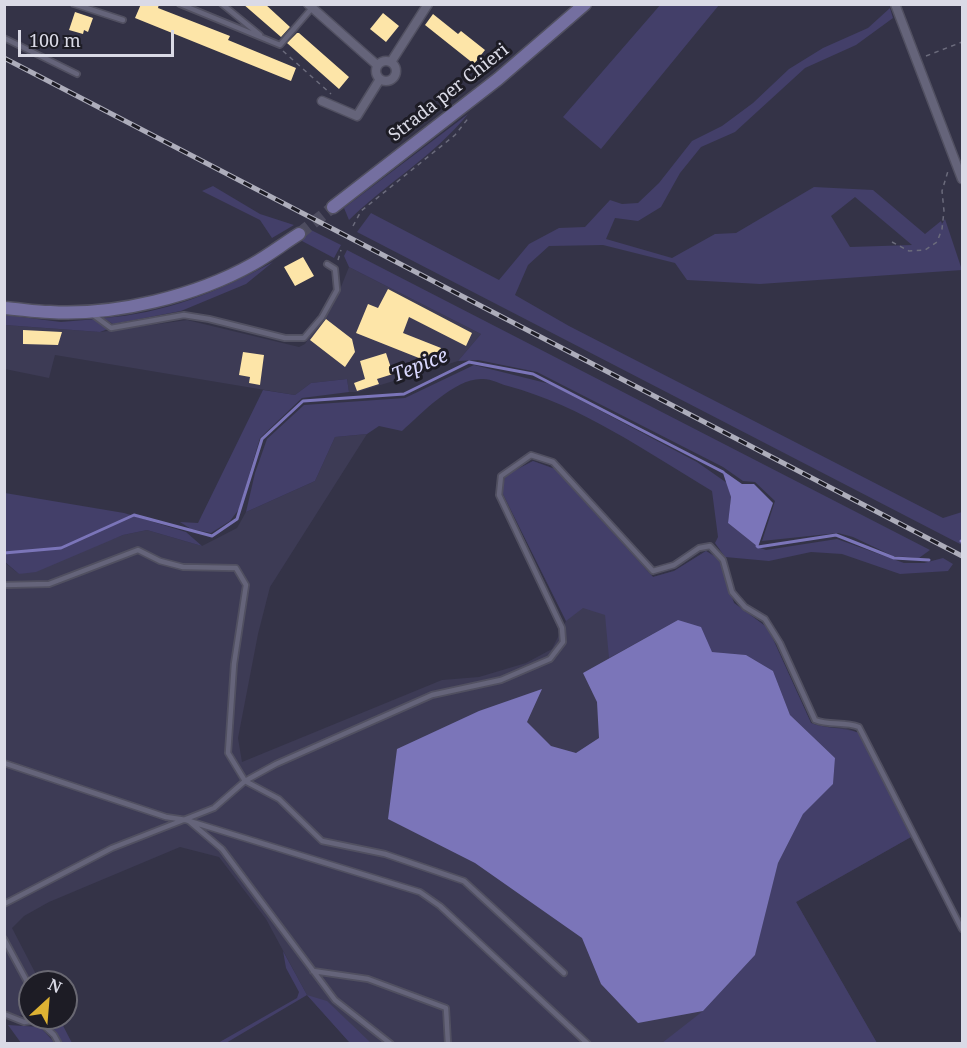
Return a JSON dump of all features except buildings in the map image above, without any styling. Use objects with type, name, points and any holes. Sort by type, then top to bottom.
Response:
[{"type":"main road","name":"Strada per Chieri","points":[[333,207],[477,96],[585,4]]},
{"type":"main road","points":[[4,308],[52,313],[88,311],[135,306],[175,296],[215,282],[253,264],[298,234]]},
{"type":"street","points":[[391,62],[428,4]]},
{"type":"street","points":[[895,4],[963,178]]},
{"type":"street","points":[[310,6],[377,65]]},
{"type":"street","points":[[384,60],[391,62],[396,70],[394,76],[389,80],[380,80],[375,73],[377,65],[384,60]]},
{"type":"street","points":[[322,100],[357,116],[380,80]]},
{"type":"lane","points":[[74,4],[123,20]]},
{"type":"lane","points":[[180,4],[280,45],[310,6]]},
{"type":"lane","points":[[222,4],[265,38]]},
{"type":"lane","points":[[4,38],[77,74]]},
{"type":"lane","points":[[88,311],[111,328],[184,315],[285,338],[304,338],[322,317],[337,290],[335,270],[327,264]]},
{"type":"lane","points":[[4,904],[112,848],[214,808],[245,781],[276,764],[432,695],[501,680],[550,659],[563,642],[562,628],[499,495],[501,476],[531,455],[553,462],[653,571],[674,565],[699,548],[710,546],[723,560],[732,592],[745,607],[765,619],[780,643],[815,720],[826,724],[847,723],[859,727],[963,928]]},
{"type":"lane","points":[[4,585],[50,584],[138,550],[160,561],[183,567],[236,568],[246,585],[234,664],[228,753],[245,781],[279,799],[322,841],[385,854],[465,881],[564,973]]},
{"type":"lane","points":[[4,763],[166,817],[186,820],[420,892],[440,906],[588,1044]]},
{"type":"lane","points":[[186,820],[222,849],[335,1000],[392,1044]]},
{"type":"lane","points":[[4,939],[21,970]]},
{"type":"lane","points":[[314,971],[368,980],[446,1008],[448,1044]]},
{"type":"lane","points":[[4,1014],[18,1020]]},
{"type":"lane","points":[[48,1030],[54,1035],[58,1044]]},
{"type":"path","points":[[916,58],[963,42]]},
{"type":"path","points":[[280,45],[283,51],[330,93],[338,107]]},
{"type":"path","points":[[353,226],[361,212],[455,135],[468,119],[477,96]]},
{"type":"path","points":[[892,242],[909,251],[925,250],[937,242],[942,229],[944,211],[942,191],[948,169],[956,162]]},
{"type":"path","points":[[335,270],[341,250]]},
{"type":"shaded area","points":[[661,4],[719,5],[601,149],[563,117]]},
{"type":"shaded area","points":[[890,8],[893,18],[856,45],[805,68],[735,132],[701,147],[680,173],[661,207],[638,221],[615,218],[606,239],[672,258],[715,234],[736,233],[814,187],[873,190],[925,234],[941,221],[942,224],[945,219],[962,270],[760,284],[687,280],[675,263],[603,245],[549,246],[528,265],[515,295],[569,326],[943,518],[962,512],[962,545],[357,232],[371,213],[499,280],[529,244],[559,228],[585,227],[610,200],[622,204],[638,203],[659,183],[692,141],[722,126],[753,103],[789,69],[823,48],[868,28]],"holes":[[[855,197],[912,245],[850,247],[831,216]]]},
{"type":"shaded area","points":[[468,114],[441,143],[349,220],[344,208]]},
{"type":"shaded area","points":[[213,186],[260,214],[294,225],[272,238],[260,220],[202,191]]},
{"type":"shaded area","points":[[309,229],[341,245],[334,258],[302,241]]},
{"type":"shaded area","points":[[347,250],[930,550],[919,558],[893,556],[853,537],[838,533],[762,541],[775,501],[755,482],[743,481],[723,467],[537,372],[478,360],[458,361],[481,334],[349,267],[344,256]]},
{"type":"shaded area","points":[[273,262],[246,284],[181,311],[113,324],[103,318],[148,312],[191,299]]},
{"type":"shaded area","points":[[349,267],[481,334],[458,361],[358,392],[349,392],[347,379],[311,383],[295,395],[55,355],[49,378],[5,369],[5,325],[100,332],[187,320],[299,347],[305,344],[339,292]]},
{"type":"shaded area","points":[[5,315],[61,322],[97,319],[108,329],[100,332],[5,325]]},
{"type":"shaded area","points":[[474,365],[550,384],[697,462],[727,483],[731,497],[728,523],[758,547],[766,550],[837,539],[904,563],[924,563],[943,558],[953,564],[948,571],[900,574],[842,554],[811,552],[769,561],[725,557],[715,543],[718,537],[712,491],[613,431],[562,405],[484,379],[471,381],[449,391],[402,431],[379,426],[367,434],[335,437],[315,481],[246,512],[255,473],[267,439],[304,405],[405,398]]},
{"type":"shaded area","points":[[347,379],[349,392],[302,398],[260,438],[239,509],[230,521],[211,533],[191,529],[180,522],[198,523],[263,390],[295,395],[311,383]]},
{"type":"shaded area","points":[[367,434],[270,587],[258,634],[238,738],[242,762],[442,680],[479,677],[526,663],[552,649],[566,621],[501,490],[506,475],[533,461],[555,469],[653,577],[674,571],[706,551],[719,559],[734,603],[768,628],[811,723],[823,728],[846,728],[859,733],[911,837],[796,902],[877,1043],[350,1043],[307,995],[266,919],[219,857],[180,847],[49,902],[24,916],[12,928],[34,970],[18,970],[18,1017],[4,1009],[4,562],[19,574],[123,535],[147,530],[202,546],[237,528],[246,512],[315,481],[335,437]]},
{"type":"shaded area","points":[[533,461],[555,469],[653,577],[674,571],[706,551],[719,559],[734,603],[768,628],[811,723],[859,733],[911,837],[796,902],[877,1043],[662,1043],[703,1011],[755,955],[778,863],[803,814],[833,784],[835,758],[790,715],[773,671],[746,655],[712,652],[678,620],[609,658],[605,615],[583,608],[566,621],[501,490],[506,475]]},
{"type":"shaded area","points":[[722,470],[742,484],[754,484],[773,503],[758,547],[728,523],[731,497]]},
{"type":"shaded area","points":[[5,493],[124,513],[186,532],[202,546],[147,530],[123,535],[36,572],[19,574],[5,562]]},
{"type":"shaded area","points":[[678,620],[701,627],[712,652],[746,655],[773,671],[790,715],[835,758],[833,784],[803,814],[778,863],[755,955],[703,1011],[638,1023],[601,984],[582,938],[475,863],[388,819],[397,749],[479,711],[542,689],[527,722],[551,746],[576,753],[599,738],[597,702],[583,673]]},
{"type":"shaded area","points":[[283,951],[307,995],[226,1043],[218,1043],[297,998],[299,992],[286,968]]},
{"type":"shaded area","points":[[307,995],[327,1001],[371,1043],[350,1043]]},
{"type":"shaded area","points":[[8,1025],[18,1026],[18,1030],[43,1030],[55,1043],[21,1043]]},
{"type":"shaded area","points":[[53,1030],[65,1030],[72,1043],[63,1043]]},
{"type":"waterway","name":"Tepice","points":[[4,553],[61,548],[134,515],[212,536],[237,519],[262,439],[303,401],[404,394],[469,362],[533,374],[723,472]]},
{"type":"waterway","name":"Tepice","points":[[757,546],[836,535],[894,558],[929,560]]},
{"type":"tunnel","points":[[299,234],[333,207]]},
{"type":"railway","points":[[4,58],[962,556]]}]
